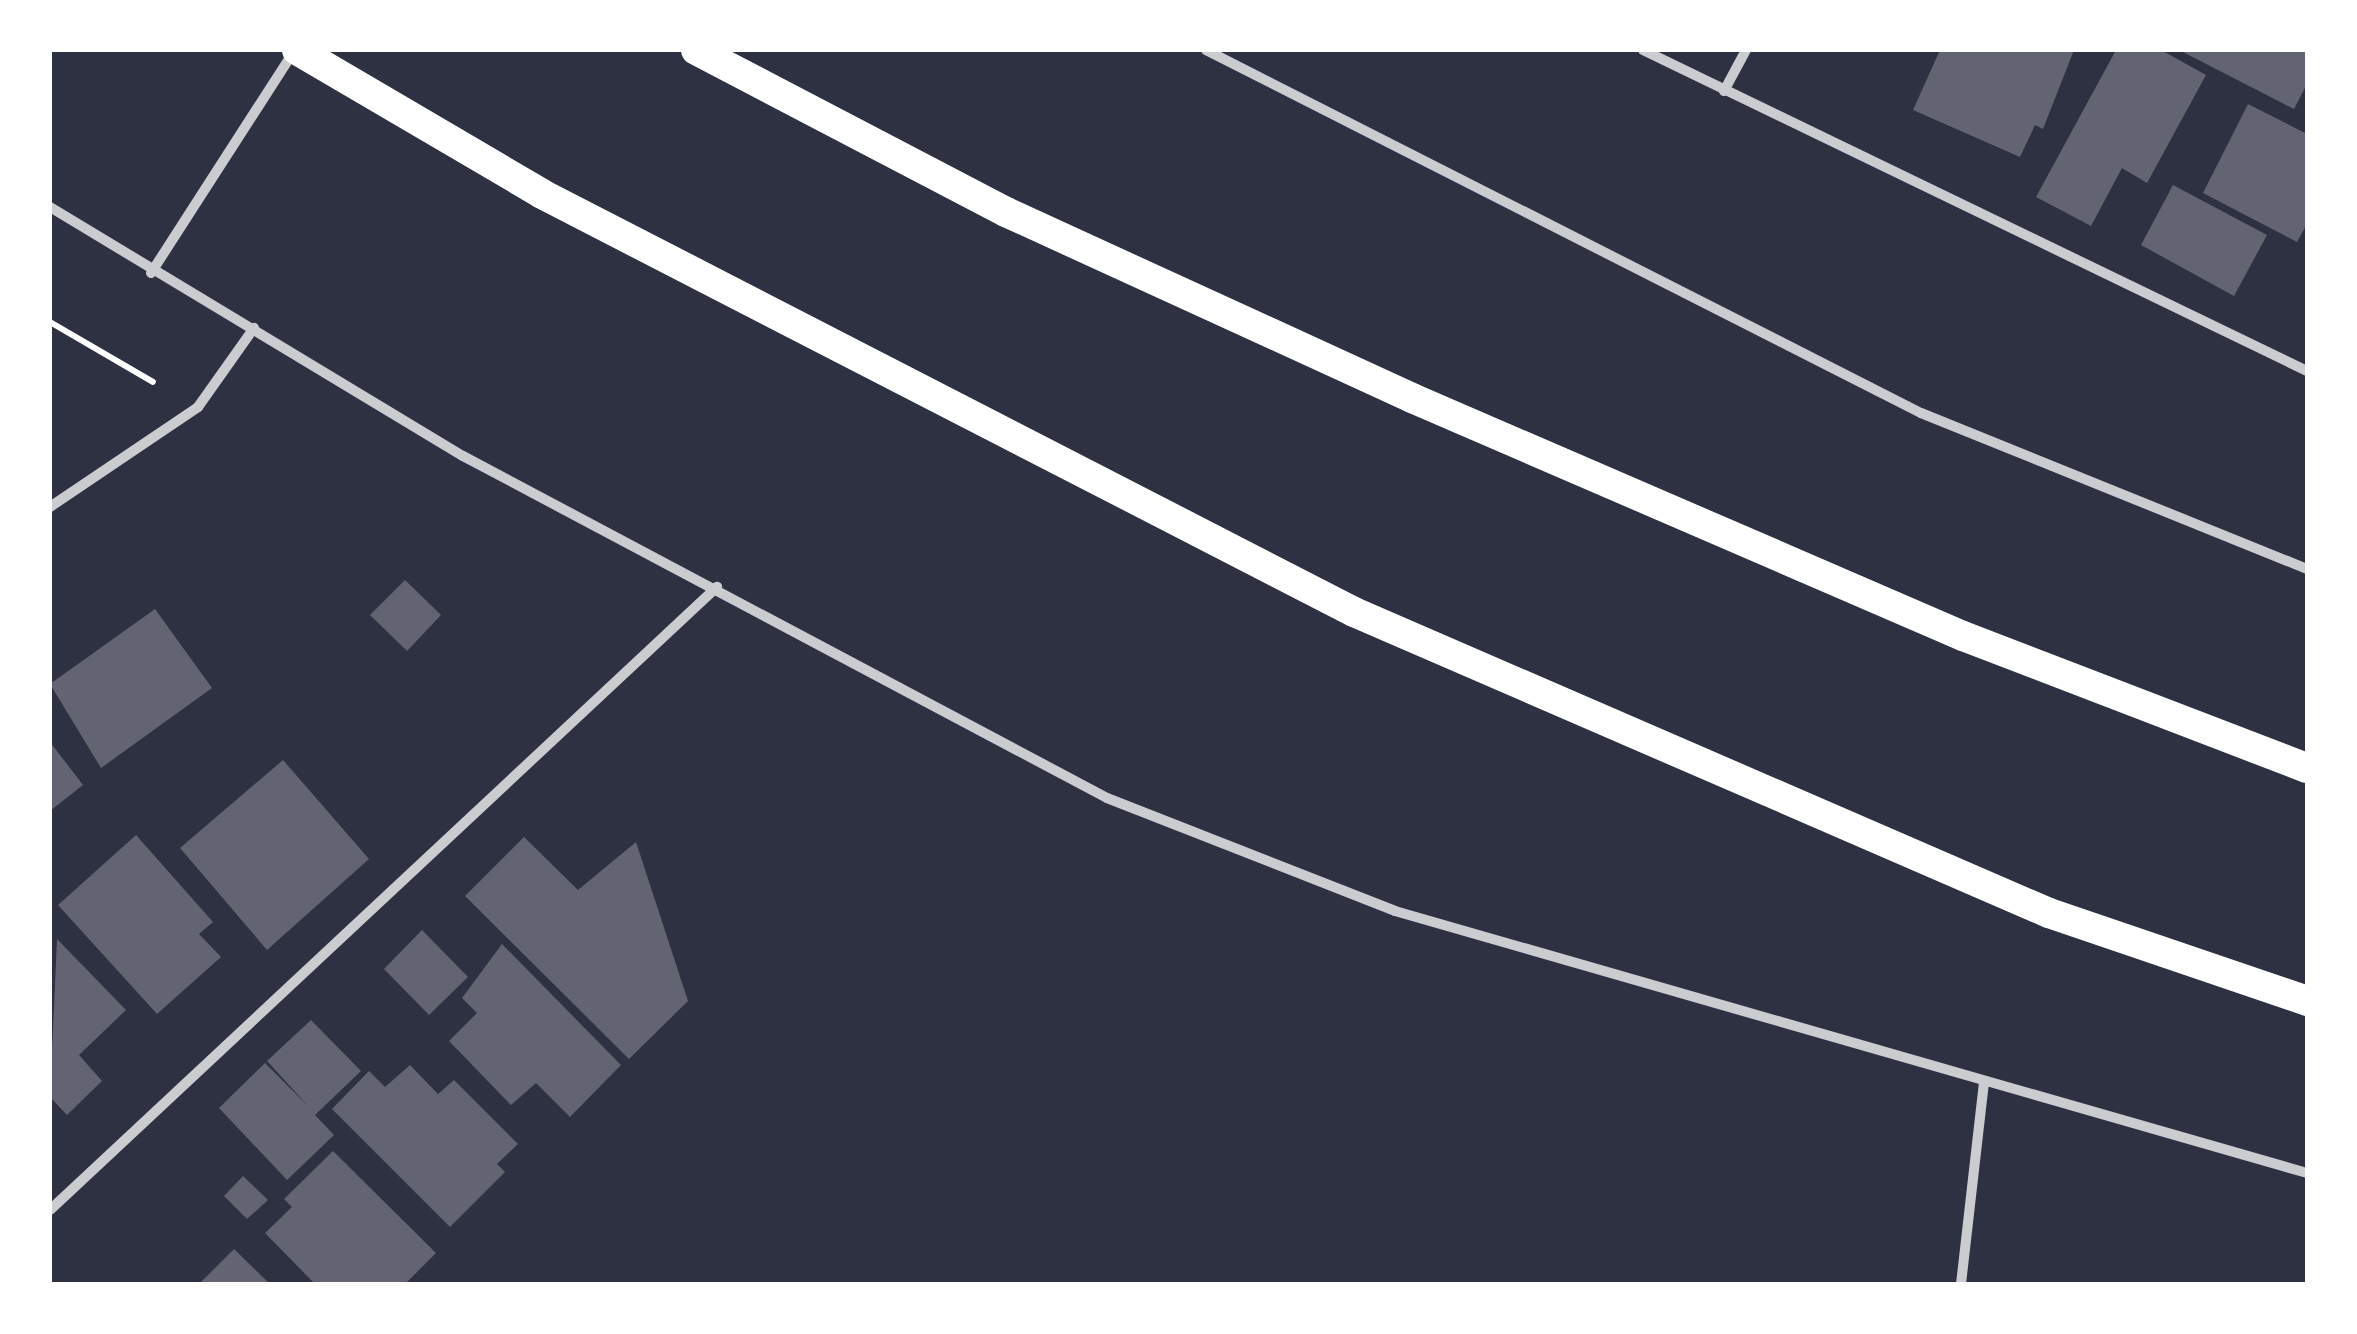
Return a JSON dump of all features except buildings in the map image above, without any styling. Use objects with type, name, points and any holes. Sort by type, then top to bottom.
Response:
[{"type":"highway","points":[[296,50],[542,194],[1354,612],[2049,913],[2307,1001]]},
{"type":"highway","points":[[696,50],[1006,212],[1412,398],[1963,636],[2307,768]]},
{"type":"street","points":[[151,273],[195,212],[296,50]]},
{"type":"street","points":[[1206,50],[1921,413],[2307,569]]},
{"type":"street","points":[[1642,50],[2305,366]]},
{"type":"street","points":[[1724,91],[1746,50]]},
{"type":"street","points":[[50,207],[151,273],[254,328],[463,456],[717,587],[1107,798],[1395,911],[2307,1172]]},
{"type":"street","points":[[50,507],[198,407],[254,328]]},
{"type":"street","points":[[50,1210],[717,587]]},
{"type":"street","points":[[1962,1284],[1984,1081]]},
{"type":"path","points":[[50,322],[198,407]]}]
